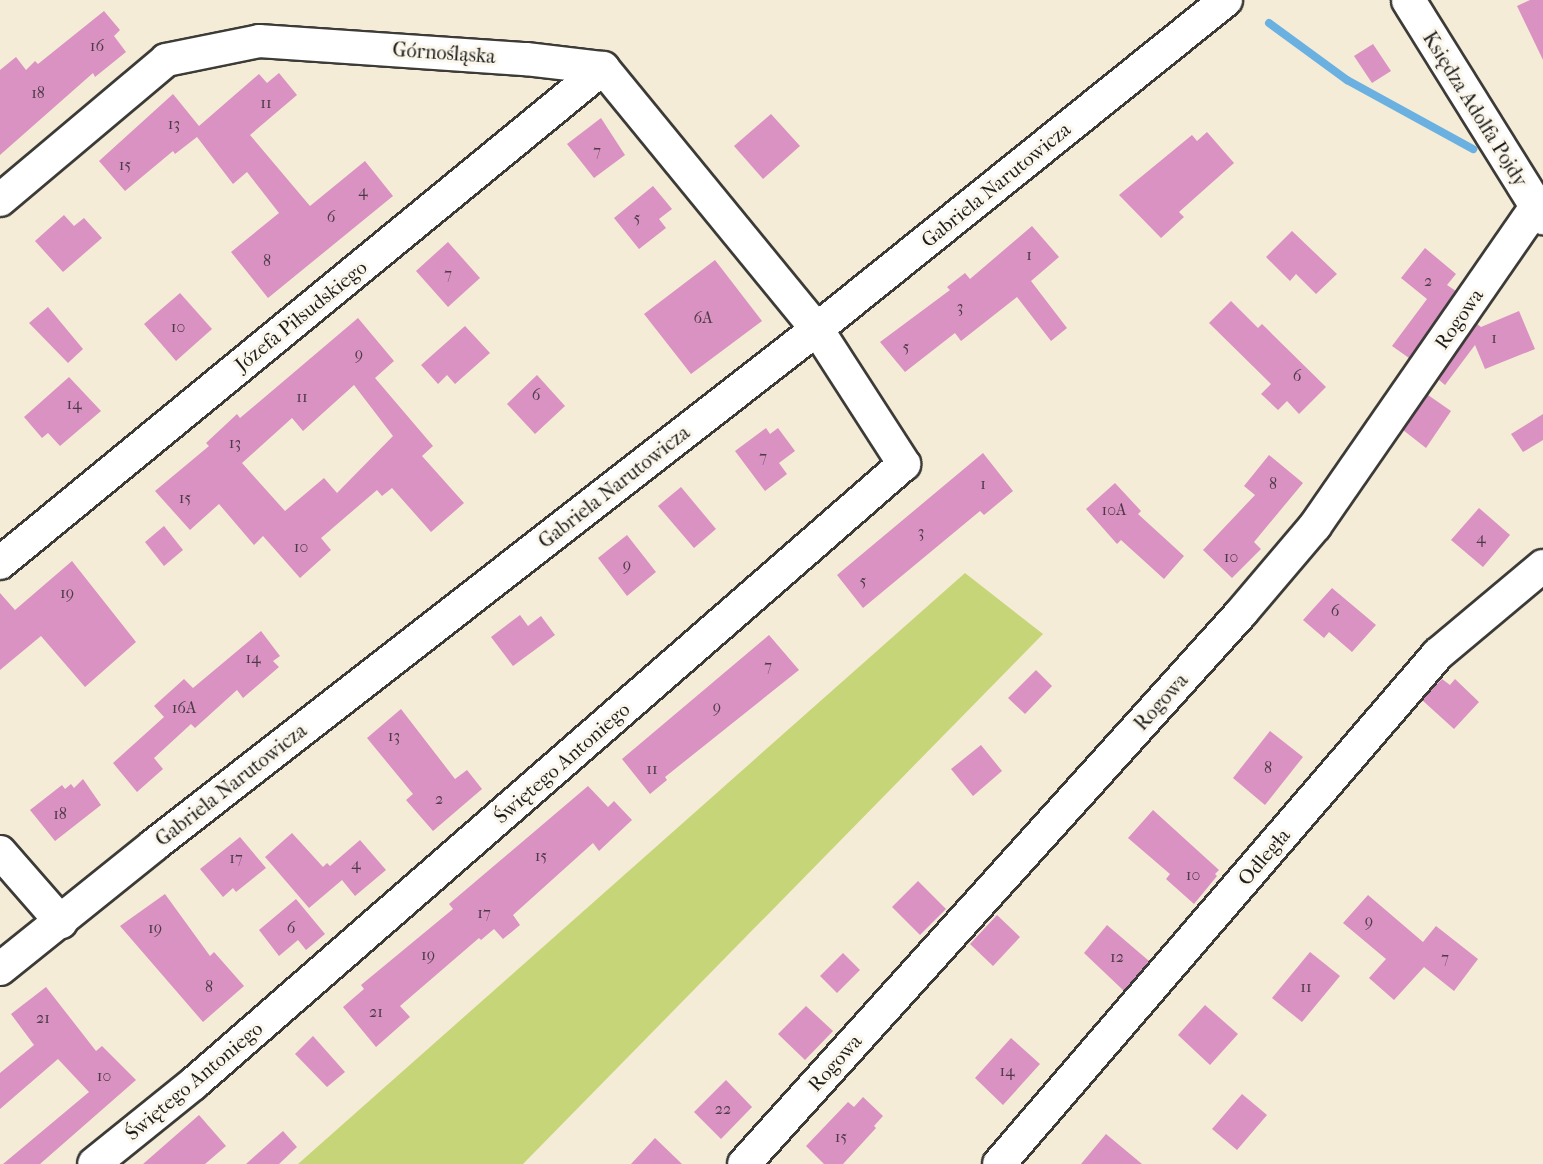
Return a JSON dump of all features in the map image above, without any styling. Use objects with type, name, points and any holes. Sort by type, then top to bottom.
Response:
[{"type":"street","name":"Gabriela Narutowicza","points":[[0,969],[61,922],[154,844],[817,328],[1226,0]]},
{"type":"street","name":"Księdza Adolfa Pojdy","points":[[1408,0],[1540,212]]},
{"type":"street","name":"Górnośląska","points":[[0,200],[166,60],[259,41],[526,59],[603,68]]},
{"type":"street","points":[[603,68],[817,328]]},
{"type":"street","name":"Józefa Piłsudskiego","points":[[0,563],[603,68]]},
{"type":"street","name":"Rogowa","points":[[744,1164],[1242,612],[1315,526],[1540,212]]},
{"type":"street","name":"Świętego Antoniego","points":[[94,1164],[193,1084],[904,464],[817,328]]},
{"type":"street","name":"Odległa","points":[[999,1164],[1438,654],[1543,566]]},
{"type":"street","points":[[0,852],[61,922]]},
{"type":"green space","points":[[965,573],[1043,634],[523,1164],[298,1164]]},
{"type":"building","points":[[1530,0],[1543,0],[1543,60],[1517,6]]},
{"type":"building","points":[[104,11],[120,30],[114,36],[126,52],[95,77],[93,73],[0,155],[0,70],[16,57],[26,70],[35,61],[38,64]]},
{"type":"building","points":[[1373,44],[1391,71],[1372,83],[1354,56]]},
{"type":"building","points":[[279,73],[297,95],[250,135],[310,206],[365,161],[393,196],[268,298],[231,252],[279,213],[247,172],[233,184],[197,137],[175,154],[173,151],[125,191],[99,161],[173,94],[199,126],[259,74],[267,83]]},
{"type":"building","points":[[771,114],[800,146],[763,179],[734,146]]},
{"type":"building","points":[[601,118],[625,155],[594,178],[567,144]]},
{"type":"building","points":[[1207,132],[1234,163],[1179,212],[1184,217],[1161,238],[1119,195],[1192,135],[1197,141]]},
{"type":"building","points":[[653,186],[672,209],[659,219],[666,228],[639,249],[614,218]]},
{"type":"building","points":[[64,215],[74,226],[84,218],[102,238],[63,272],[35,241]]},
{"type":"building","points":[[1032,226],[1059,257],[1031,281],[1067,328],[1051,341],[1017,297],[961,341],[955,333],[905,372],[880,342],[950,290],[947,287],[965,273],[970,279]]},
{"type":"building","points":[[1292,231],[1337,274],[1316,294],[1296,274],[1290,281],[1266,257]]},
{"type":"building","points":[[448,242],[480,278],[448,307],[416,271]]},
{"type":"building","points":[[1425,248],[1456,274],[1447,285],[1456,291],[1409,358],[1392,346],[1427,299],[1401,278]]},
{"type":"building","points":[[715,260],[762,321],[691,374],[644,314]]},
{"type":"building","points":[[180,293],[212,329],[176,361],[144,324]]},
{"type":"building","points":[[1231,301],[1258,328],[1262,324],[1326,387],[1299,414],[1287,401],[1278,410],[1261,394],[1271,384],[1209,323]]},
{"type":"building","points":[[48,307],[83,349],[68,363],[29,323]]},
{"type":"building","points":[[1519,311],[1535,349],[1485,369],[1475,345],[1445,385],[1438,379],[1477,324],[1481,327]]},
{"type":"building","points":[[358,318],[394,361],[375,378],[433,446],[422,456],[464,503],[431,532],[392,488],[382,496],[377,490],[321,538],[331,550],[300,578],[263,536],[254,545],[219,504],[190,530],[155,491],[209,446],[206,443],[237,414],[240,418]],"holes":[[[354,385],[393,436],[337,493],[324,478],[285,511],[242,463],[292,418],[303,431]]]},
{"type":"building","points":[[465,326],[490,353],[455,384],[447,375],[438,384],[421,365]]},
{"type":"building","points":[[537,375],[565,406],[535,434],[507,404]]},
{"type":"building","points":[[69,377],[101,411],[60,446],[48,433],[42,438],[24,417]]},
{"type":"building","points":[[1428,395],[1451,411],[1426,448],[1403,430]]},
{"type":"building","points":[[1543,414],[1543,440],[1523,452],[1511,434]]},
{"type":"building","points":[[766,428],[770,434],[778,428],[795,451],[779,463],[787,474],[765,491],[735,451]]},
{"type":"building","points":[[983,453],[1013,491],[984,515],[980,511],[863,608],[837,575]]},
{"type":"building","points":[[1269,455],[1303,483],[1254,542],[1261,549],[1232,578],[1203,550],[1255,495],[1244,486]]},
{"type":"building","points":[[1115,483],[1141,511],[1138,514],[1184,556],[1164,579],[1121,540],[1117,544],[1086,509]]},
{"type":"building","points":[[681,487],[716,529],[694,548],[658,506]]},
{"type":"building","points":[[1479,508],[1510,535],[1483,567],[1451,540]]},
{"type":"building","points":[[164,526],[183,550],[164,566],[145,542]]},
{"type":"building","points":[[627,535],[656,572],[627,596],[598,558]]},
{"type":"building","points":[[72,561],[136,642],[85,687],[41,636],[0,670],[0,593],[15,610]]},
{"type":"building","points":[[1332,588],[1376,625],[1352,652],[1329,632],[1324,638],[1303,620]]},
{"type":"building","points":[[520,615],[528,626],[541,616],[555,635],[513,666],[491,637]]},
{"type":"building","points":[[261,631],[280,656],[273,661],[279,667],[243,698],[237,690],[195,728],[191,724],[154,758],[163,769],[137,792],[113,763],[164,717],[154,706],[184,679],[193,688]]},
{"type":"building","points":[[769,635],[799,670],[665,777],[667,780],[650,794],[622,759]]},
{"type":"building","points":[[1036,670],[1052,686],[1025,714],[1008,698]]},
{"type":"building","points":[[1442,679],[1450,685],[1455,679],[1479,702],[1454,729],[1422,700]]},
{"type":"building","points":[[401,709],[455,779],[467,770],[482,789],[433,831],[406,800],[413,794],[367,738]]},
{"type":"building","points":[[1270,731],[1303,757],[1265,805],[1233,778]]},
{"type":"building","points":[[981,745],[1002,771],[973,796],[951,769]]},
{"type":"building","points":[[83,779],[101,805],[55,841],[30,810],[62,785],[65,789],[71,784],[74,788]]},
{"type":"building","points":[[588,786],[608,807],[614,801],[632,820],[599,851],[593,843],[513,915],[520,925],[503,939],[494,929],[481,940],[479,938],[400,1006],[410,1017],[376,1047],[343,1007],[364,989],[361,985],[453,909],[449,904]]},
{"type":"building","points":[[1153,810],[1219,870],[1215,874],[1217,876],[1194,904],[1166,879],[1170,874],[1128,838]]},
{"type":"building","points":[[292,833],[323,867],[327,863],[330,866],[360,840],[386,870],[355,896],[342,880],[309,908],[265,857]]},
{"type":"building","points":[[240,837],[266,868],[236,892],[233,888],[223,897],[200,869]]},
{"type":"building","points":[[918,881],[946,909],[920,935],[892,907]]},
{"type":"building","points":[[165,894],[210,956],[214,952],[244,986],[203,1022],[120,926]]},
{"type":"building","points":[[1368,895],[1423,942],[1436,926],[1478,959],[1454,991],[1424,967],[1394,1000],[1369,978],[1386,959],[1343,923]]},
{"type":"building","points":[[296,899],[325,934],[306,950],[298,940],[279,956],[259,930]]},
{"type":"building","points":[[997,915],[1020,937],[993,966],[970,944]]},
{"type":"building","points":[[1107,925],[1149,961],[1124,991],[1084,953]]},
{"type":"building","points":[[1310,952],[1340,976],[1302,1022],[1272,998]]},
{"type":"building","points":[[843,953],[860,970],[837,993],[820,976]]},
{"type":"building","points":[[46,987],[96,1051],[102,1046],[136,1080],[40,1164],[3,1164],[89,1092],[58,1059],[0,1109],[0,1073],[34,1045],[11,1014]]},
{"type":"building","points":[[1205,1005],[1238,1034],[1210,1065],[1178,1035]]},
{"type":"building","points":[[806,1006],[833,1031],[805,1060],[778,1034]]},
{"type":"building","points":[[313,1036],[345,1072],[327,1087],[295,1054]]},
{"type":"building","points":[[1011,1038],[1040,1064],[1003,1105],[975,1078]]},
{"type":"building","points":[[726,1080],[752,1107],[721,1139],[694,1112]]},
{"type":"building","points":[[1242,1094],[1267,1115],[1237,1150],[1212,1129]]},
{"type":"building","points":[[863,1097],[883,1116],[874,1126],[876,1128],[843,1164],[824,1164],[806,1146],[848,1102],[854,1107]]},
{"type":"building","points":[[199,1115],[226,1146],[205,1164],[143,1164]]},
{"type":"building","points":[[283,1131],[297,1147],[279,1164],[246,1164]]},
{"type":"building","points":[[1106,1134],[1142,1164],[1081,1164]]},
{"type":"building","points":[[655,1138],[682,1164],[631,1164]]},
{"type":"waterway","points":[[1269,23],[1347,80],[1473,149]]}]
